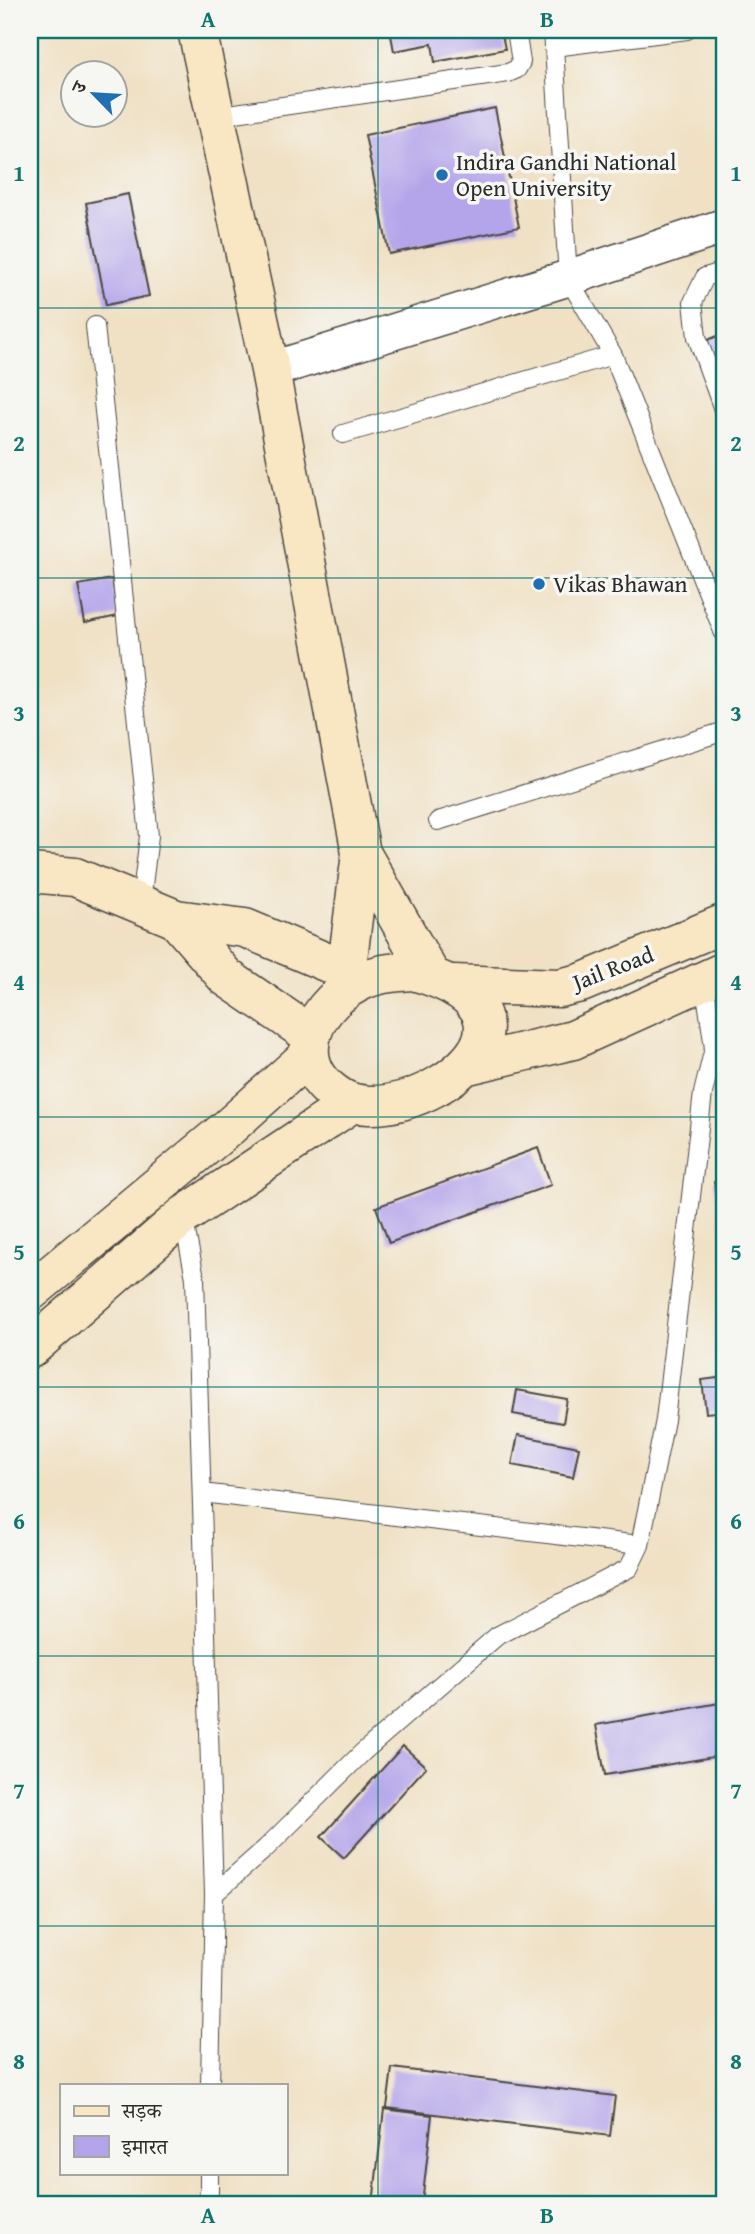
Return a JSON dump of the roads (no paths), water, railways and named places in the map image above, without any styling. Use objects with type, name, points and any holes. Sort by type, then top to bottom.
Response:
[{"type":"main road","points":[[30,1292],[309,1045],[324,1011],[352,980],[361,853],[270,370],[197,30]]},
{"type":"main road","points":[[361,853],[442,980]]},
{"type":"main road","points":[[30,873],[75,877],[141,902],[176,919],[245,928],[352,980],[413,971],[442,980],[477,1004],[485,1021],[481,1040],[468,1065],[447,1080],[401,1101],[351,1104],[332,1093],[315,1073],[309,1045],[226,977],[176,919]]},
{"type":"main road","name":"Jail Road","points":[[442,980],[559,988],[581,983],[725,923]]},
{"type":"main road","name":"Jail Road","points":[[468,1065],[573,1040],[715,975]]},
{"type":"main road","points":[[30,1349],[183,1216],[351,1104]]},
{"type":"street","points":[[270,370],[568,278],[725,226]]},
{"type":"lane","points":[[215,116],[508,73],[517,69],[521,62],[516,30]]},
{"type":"lane","points":[[687,30],[553,38],[568,278],[613,355],[725,636]]},
{"type":"lane","points":[[725,271],[705,277],[693,302],[697,337],[725,415]]},
{"type":"lane","points":[[96,326],[149,836],[141,902]]},
{"type":"lane","points":[[343,434],[613,355]]},
{"type":"lane","points":[[438,821],[725,731]]},
{"type":"lane","points":[[214,1894],[266,1849],[363,1752],[497,1636],[629,1568],[640,1545],[665,1420],[704,1093],[720,1048],[715,975]]},
{"type":"lane","points":[[183,1216],[195,1278],[202,1493],[214,1894],[211,2084]]},
{"type":"lane","points":[[202,1493],[640,1545]]},
{"type":"lane","points":[[209,2174],[209,2204]]},
{"type":"place","name":"Indira Gandhi National Open University","points":[[442,175]]},
{"type":"place","name":"Vikas Bhawan","points":[[539,584]]}]
